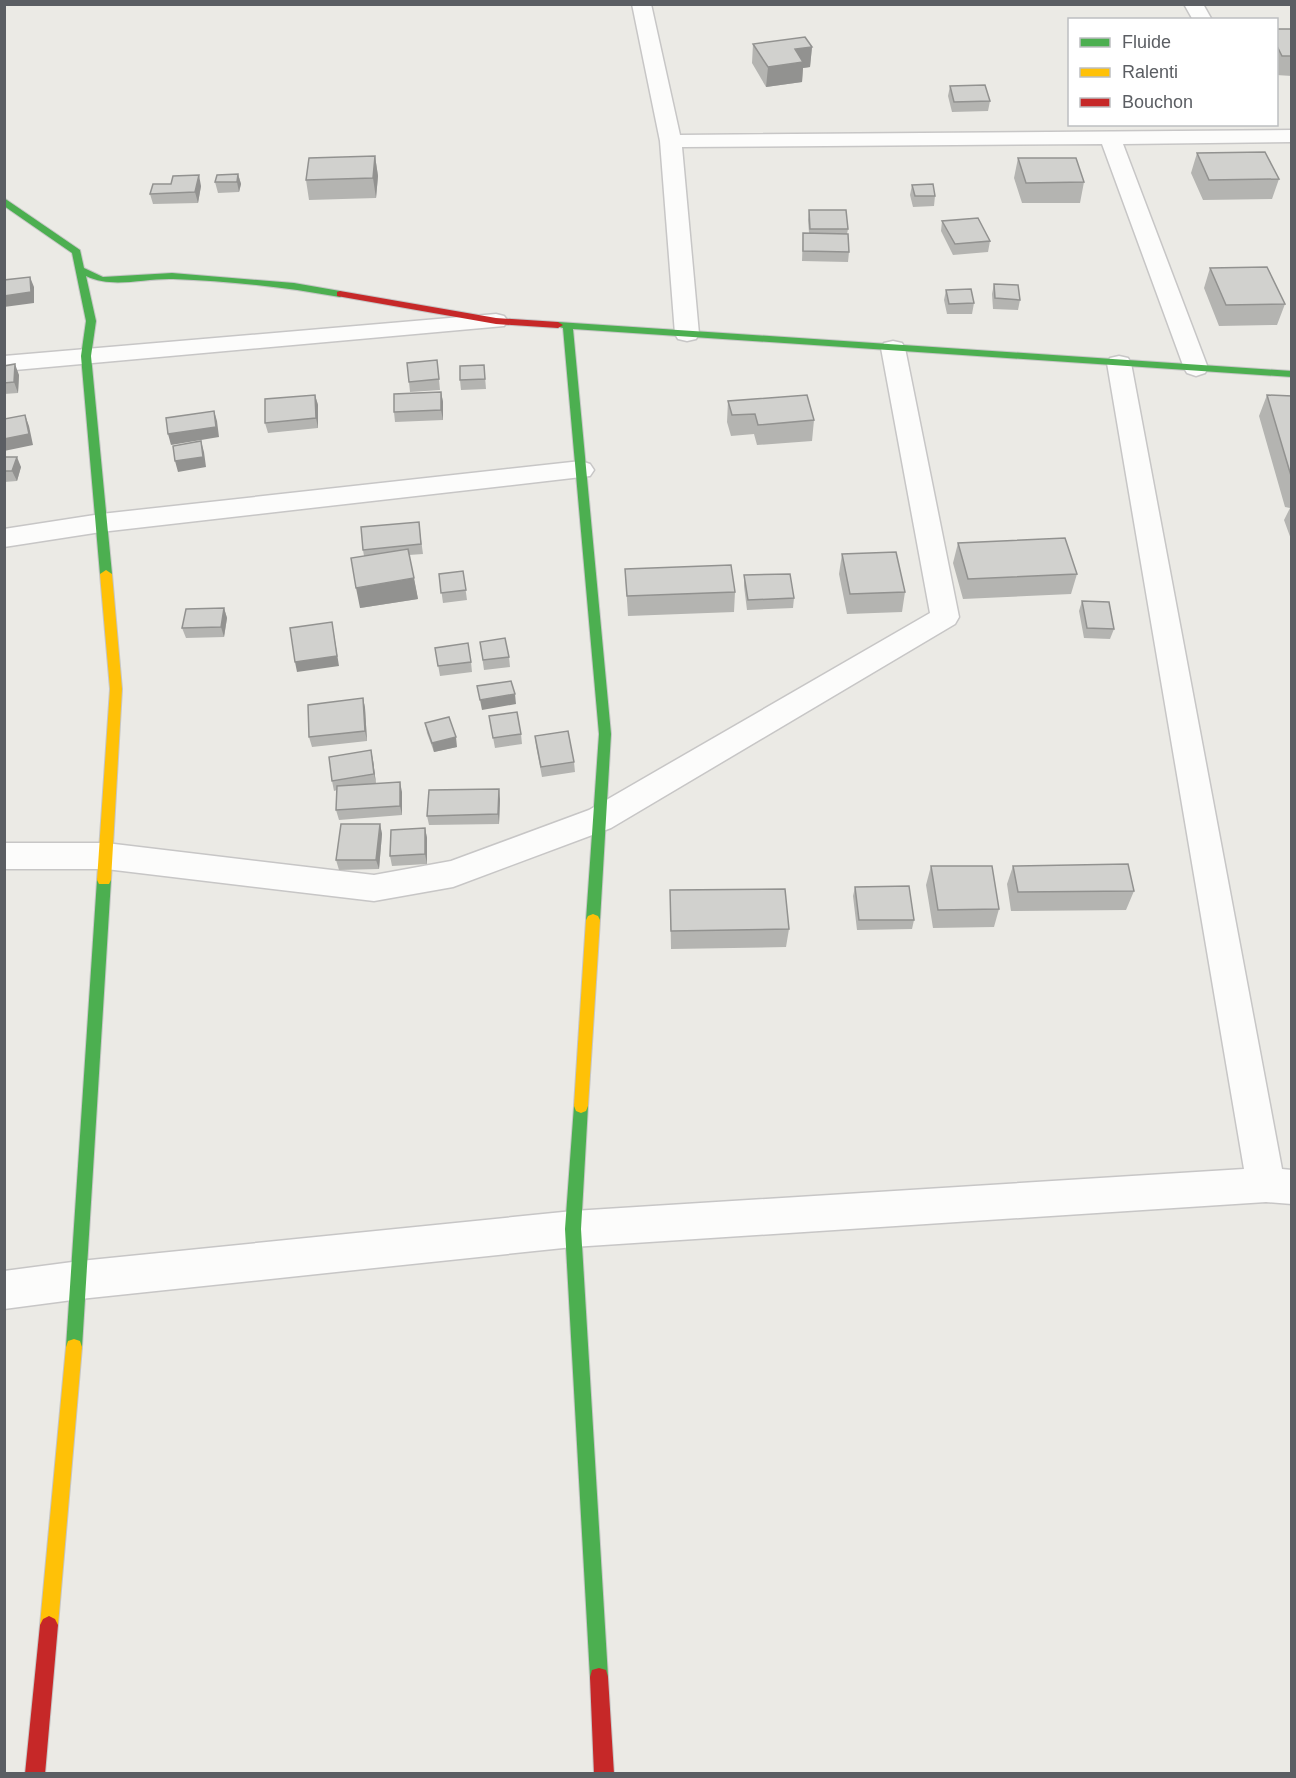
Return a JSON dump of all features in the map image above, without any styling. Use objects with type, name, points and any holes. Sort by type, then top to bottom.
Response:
[{"type":"street","points":[[641,4],[671,141],[687,334]]},
{"type":"street","points":[[1193,4],[1202,18]]},
{"type":"street","points":[[671,141],[1282,132],[1292,156]]},
{"type":"street","points":[[1110,136],[1196,368]]},
{"type":"street","points":[[4,201],[77,252],[90,321],[86,356],[116,688],[80,1280],[35,1773]]},
{"type":"street","points":[[80,270],[102,280],[172,276],[294,286],[496,321],[1292,374]]},
{"type":"street","points":[[4,364],[496,321]]},
{"type":"street","points":[[568,326],[606,734],[573,1229],[604,1773]]},
{"type":"street","points":[[4,855],[106,855],[374,888],[453,874],[600,819],[945,617],[893,348]]},
{"type":"street","points":[[4,1290],[80,1280],[573,1229],[1279,1186],[1119,363]]},
{"type":"street","points":[[4,538],[101,523],[581,471]]},
{"type":"building","points":[[1278,29],[1292,29],[1292,56],[1282,56],[1278,48]]},
{"type":"building","points":[[805,37],[812,47],[795,49],[803,62],[768,67],[753,44]]},
{"type":"building","points":[[985,85],[990,101],[954,102],[950,86]]},
{"type":"building","points":[[1265,152],[1279,179],[1209,180],[1197,153]]},
{"type":"building","points":[[375,156],[373,178],[306,180],[309,158]]},
{"type":"building","points":[[1018,158],[1076,158],[1084,182],[1026,183]]},
{"type":"building","points":[[238,174],[237,182],[215,182],[217,175]]},
{"type":"building","points":[[199,175],[195,192],[150,194],[153,184],[171,184],[173,176]]},
{"type":"building","points":[[933,184],[935,196],[915,196],[912,185]]},
{"type":"building","points":[[809,210],[846,210],[848,229],[810,229]]},
{"type":"building","points":[[978,218],[990,241],[955,244],[942,221]]},
{"type":"building","points":[[803,233],[848,234],[849,252],[803,251]]},
{"type":"building","points":[[1267,267],[1285,304],[1226,305],[1210,268]]},
{"type":"building","points":[[30,277],[31,292],[4,296],[4,280]]},
{"type":"building","points":[[994,284],[1018,285],[1020,300],[995,298]]},
{"type":"building","points":[[971,289],[974,303],[949,304],[946,290]]},
{"type":"building","points":[[437,360],[439,379],[409,382],[407,363]]},
{"type":"building","points":[[15,364],[14,382],[4,383],[4,366]]},
{"type":"building","points":[[484,365],[485,379],[460,380],[460,366]]},
{"type":"building","points":[[441,392],[441,410],[394,412],[394,394]]},
{"type":"building","points":[[315,395],[316,418],[265,423],[265,399]]},
{"type":"building","points":[[807,395],[814,420],[758,425],[755,414],[732,415],[728,401]]},
{"type":"building","points":[[1267,395],[1292,396],[1292,479]]},
{"type":"building","points":[[214,411],[216,427],[168,434],[166,418]]},
{"type":"building","points":[[25,415],[29,434],[4,439],[4,419]]},
{"type":"building","points":[[201,441],[203,457],[175,461],[173,446]]},
{"type":"building","points":[[4,457],[17,457],[12,471],[4,471]]},
{"type":"building","points":[[419,522],[421,544],[363,550],[361,527]]},
{"type":"building","points":[[1065,538],[1077,574],[968,579],[958,543]]},
{"type":"building","points":[[408,549],[414,578],[356,588],[351,558]]},
{"type":"building","points":[[896,552],[905,592],[850,594],[842,554]]},
{"type":"building","points":[[731,565],[735,592],[627,596],[625,569]]},
{"type":"building","points":[[463,571],[466,590],[441,593],[439,574]]},
{"type":"building","points":[[790,574],[794,598],[748,600],[744,575]]},
{"type":"building","points":[[1082,601],[1109,602],[1114,629],[1087,628]]},
{"type":"building","points":[[224,608],[221,627],[182,628],[186,609]]},
{"type":"building","points":[[332,622],[337,656],[295,662],[290,628]]},
{"type":"building","points":[[505,638],[509,657],[483,660],[480,642]]},
{"type":"building","points":[[468,643],[471,662],[438,666],[435,648]]},
{"type":"building","points":[[511,681],[515,694],[480,700],[477,686]]},
{"type":"building","points":[[363,698],[365,731],[309,737],[308,705]]},
{"type":"building","points":[[517,712],[521,734],[493,738],[489,716]]},
{"type":"building","points":[[449,717],[456,737],[432,743],[425,723]]},
{"type":"building","points":[[568,731],[574,762],[541,767],[535,736]]},
{"type":"building","points":[[371,750],[374,774],[332,781],[329,757]]},
{"type":"building","points":[[400,782],[400,806],[336,810],[337,786]]},
{"type":"building","points":[[499,789],[498,814],[427,816],[429,790]]},
{"type":"building","points":[[341,824],[380,824],[376,860],[336,860]]},
{"type":"building","points":[[425,828],[425,854],[390,856],[391,830]]},
{"type":"building","points":[[1128,864],[1134,891],[1018,892],[1013,866]]},
{"type":"building","points":[[931,866],[992,866],[999,909],[938,910]]},
{"type":"building","points":[[909,886],[914,920],[859,920],[855,887]]},
{"type":"building","points":[[785,889],[789,929],[671,931],[670,890]]},
{"type":"traffic: fast","points":[[4,201],[77,252],[80,270],[102,280],[172,276],[294,286],[340,294]]},
{"type":"traffic: fast","points":[[80,270],[91,321],[86,356],[106,574]]},
{"type":"traffic: fast","points":[[558,325],[1292,374]]},
{"type":"traffic: fast","points":[[568,326],[605,734],[593,920]]},
{"type":"traffic: fast","points":[[74,1347],[104,880]]},
{"type":"traffic: fast","points":[[581,1106],[573,1229],[599,1677]]},
{"type":"traffic: slow","points":[[104,880],[116,689],[106,574]]},
{"type":"traffic: slow","points":[[581,1106],[593,920]]},
{"type":"traffic: slow","points":[[49,1625],[74,1347]]},
{"type":"traffic: jam","points":[[340,294],[496,321],[558,325]]},
{"type":"traffic: jam","points":[[35,1774],[49,1625]]},
{"type":"traffic: jam","points":[[599,1677],[604,1774]]}]
